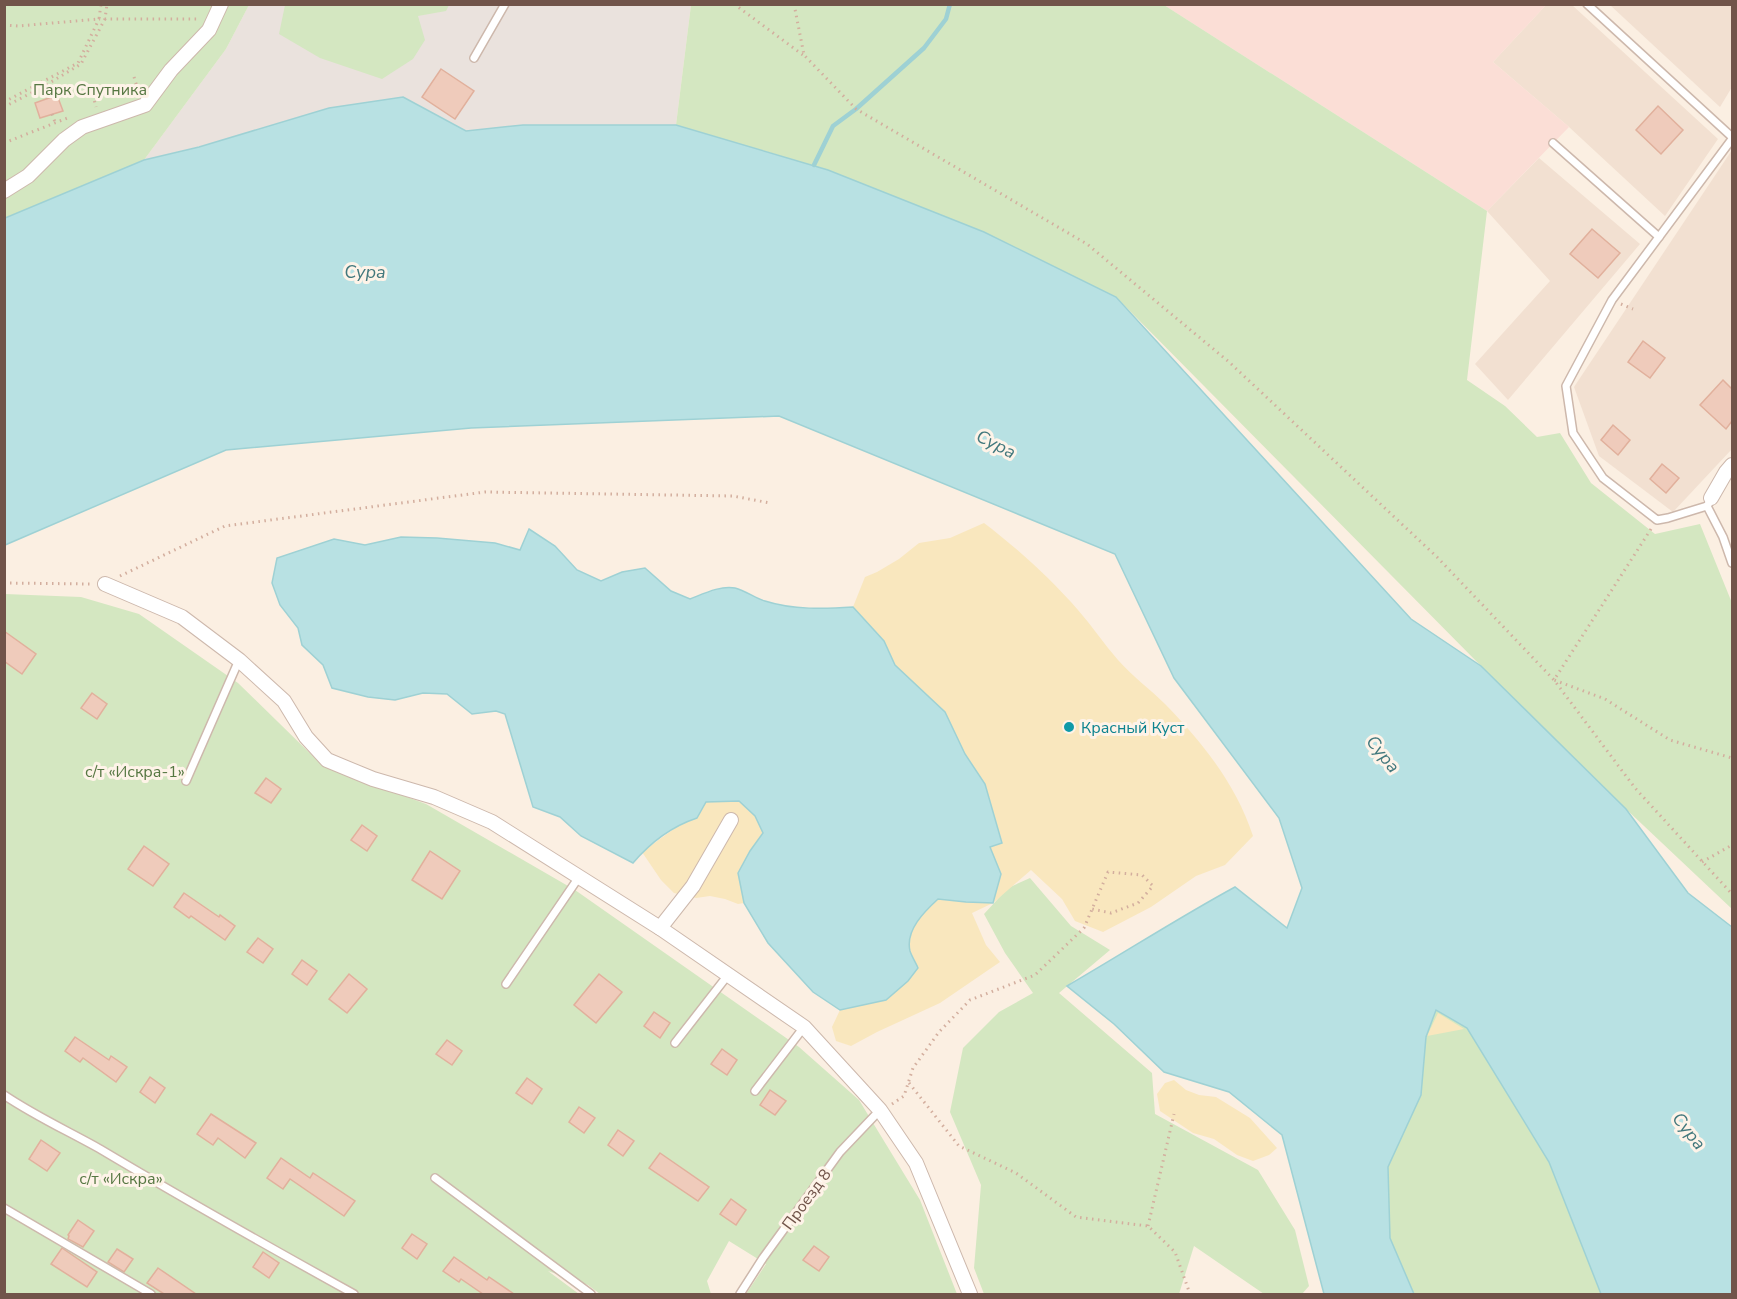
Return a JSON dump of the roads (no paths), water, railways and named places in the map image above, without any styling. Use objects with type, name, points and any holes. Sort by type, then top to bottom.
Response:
[{"type":"street","points":[[4,191],[28,176],[64,140],[82,127],[145,105],[171,70],[209,30],[221,4]]},
{"type":"street","points":[[1709,502],[1732,465]]},
{"type":"street","points":[[105,584],[182,617],[239,660],[284,701],[306,737],[327,760],[373,779],[434,797],[492,822],[660,928],[804,1027],[880,1110],[916,1163],[970,1294]]},
{"type":"street","points":[[660,928],[693,886],[731,820]]},
{"type":"lane","points":[[474,58],[505,4]]},
{"type":"lane","points":[[1587,4],[1732,138],[1612,300],[1566,386],[1574,433],[1603,478],[1656,520],[1668,518],[1709,502],[1732,563]]},
{"type":"lane","points":[[1553,143],[1659,237]]},
{"type":"lane","points":[[186,781],[239,660]]},
{"type":"lane","points":[[506,984],[579,877]]},
{"type":"lane","points":[[675,1043],[728,975]]},
{"type":"lane","points":[[754,1091],[804,1027]]},
{"type":"lane","points":[[4,1095],[354,1294]]},
{"type":"lane","name":"Проезд 8","points":[[740,1294],[763,1258],[840,1152],[880,1110]]},
{"type":"lane","points":[[435,1178],[591,1294]]},
{"type":"lane","points":[[4,1208],[151,1294]]},
{"type":"water","name":"Сура","points":[[403,97],[466,131],[523,125],[676,125],[828,170],[984,232],[1116,297],[1411,619],[1481,666],[1626,809],[1688,893],[1732,927],[1732,1294],[1601,1294],[1549,1162],[1467,1028],[1436,1010],[1426,1037],[1421,1095],[1388,1167],[1390,1238],[1414,1294],[1324,1294],[1282,1135],[1229,1092],[1164,1072],[1114,1024],[1067,986],[1235,887],[1287,928],[1302,888],[1279,818],[1174,678],[1115,554],[779,416],[471,428],[226,450],[5,545],[5,218],[144,160],[199,147],[329,108]]},
{"type":"water","points":[[529,529],[555,546],[577,570],[601,581],[622,572],[645,568],[671,591],[690,599],[712,590],[730,587],[765,601],[787,606],[853,607],[884,641],[895,665],[945,712],[965,754],[985,784],[1002,843],[990,847],[1001,874],[993,903],[938,899],[917,922],[910,936],[910,951],[918,968],[908,981],[886,1000],[840,1010],[813,992],[768,943],[744,903],[738,873],[763,833],[755,816],[739,801],[706,802],[697,818],[662,836],[633,863],[581,836],[560,817],[533,807],[505,714],[496,711],[472,714],[447,694],[423,693],[395,700],[368,697],[332,688],[323,665],[302,645],[298,628],[280,605],[272,583],[277,558],[334,539],[365,545],[401,537],[437,538],[495,543],[520,550]]},
{"type":"waterway","points":[[814,165],[833,126],[856,109],[924,48],[946,19],[950,4]]},
{"type":"place","name":"Красный Куст","points":[[1069,727]]},
{"type":"park label","name":"Парк Спутника","points":[[90,89]]},
{"type":"park label","name":"с/т «Искра-1»","points":[[135,771]]},
{"type":"park label","name":"с/т «Искра»","points":[[121,1178]]}]
